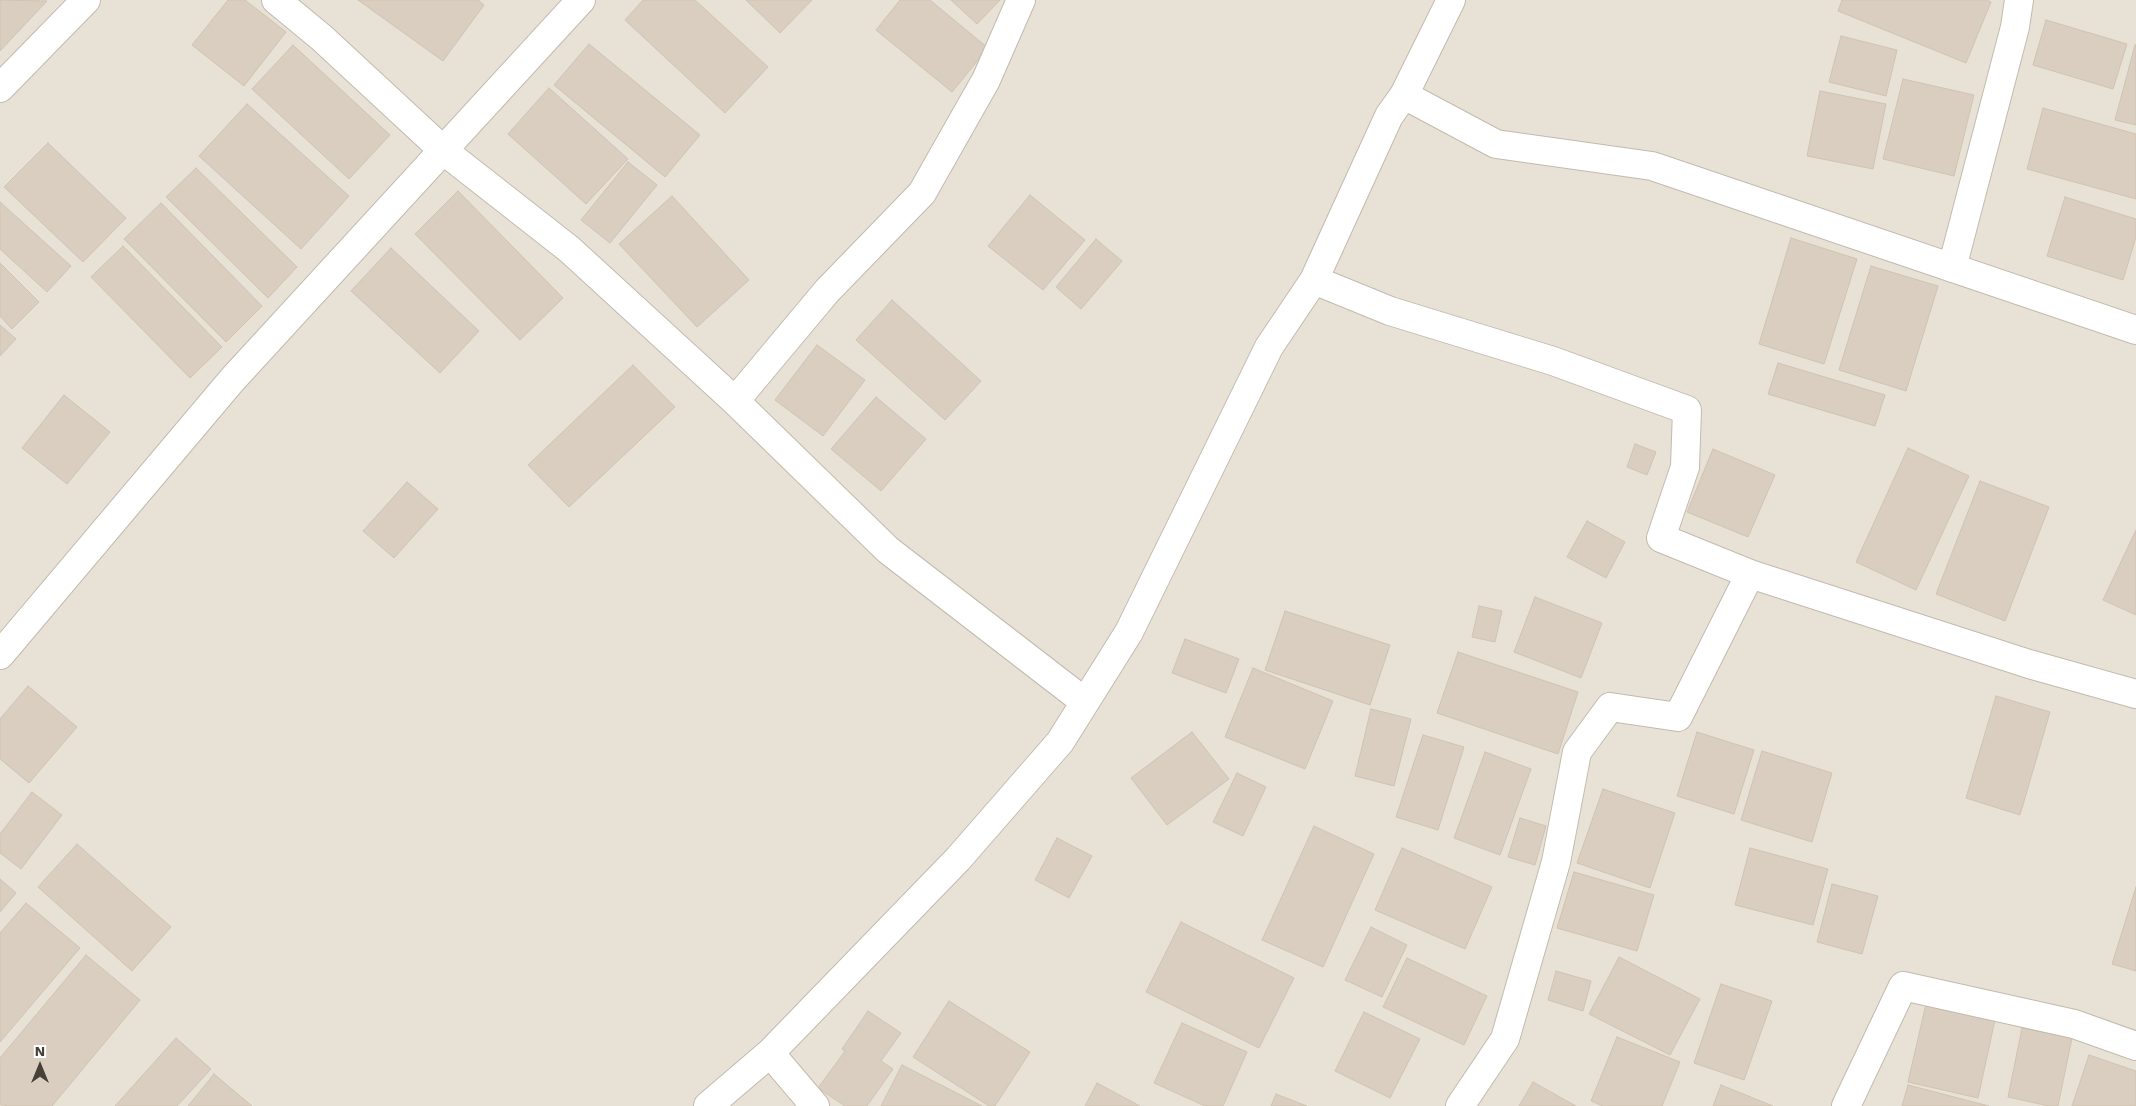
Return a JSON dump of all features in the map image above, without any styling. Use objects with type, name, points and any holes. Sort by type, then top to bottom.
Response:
[{"type":"street","points":[[0,88],[86,0]]},
{"type":"street","points":[[276,0],[322,38],[444,151],[569,249],[735,401],[888,550],[1085,702]]},
{"type":"street","points":[[0,655],[232,380],[581,0]]},
{"type":"street","points":[[735,401],[827,291],[922,192],[986,80],[1021,0]]},
{"type":"street","points":[[708,1106],[770,1053],[958,859],[1060,742],[1129,632],[1269,347],[1314,280],[1389,116],[1404,95],[1451,0]]},
{"type":"street","points":[[1952,268],[2015,27],[2019,0]]},
{"type":"street","points":[[1404,95],[1496,144],[1652,166],[2136,330]]},
{"type":"street","points":[[1314,280],[1390,311],[1553,361],[1687,410],[1686,468],[1661,538],[1750,574],[2029,664],[2136,694]]},
{"type":"street","points":[[1460,1106],[1505,1039],[1556,862],[1577,752],[1610,707],[1678,717],[1750,574]]},
{"type":"street","points":[[1846,1106],[1903,986],[2074,1024],[2136,1046]]},
{"type":"street","points":[[770,1053],[815,1106]]},
{"type":"shaded area","points":[[0,0],[2136,0],[2136,1106],[0,1106]]},
{"type":"building","points":[[0,0],[47,1],[0,51]]},
{"type":"building","points":[[228,0],[245,0],[286,32],[244,86],[192,45]]},
{"type":"building","points":[[358,0],[478,0],[484,5],[443,61]]},
{"type":"building","points":[[643,0],[695,0],[768,67],[725,113],[625,20]]},
{"type":"building","points":[[746,0],[812,0],[780,33]]},
{"type":"building","points":[[900,0],[930,0],[988,48],[952,92],[876,30]]},
{"type":"building","points":[[951,0],[1000,0],[977,24]]},
{"type":"building","points":[[1842,0],[1987,0],[1991,2],[1966,63],[1838,11]]},
{"type":"building","points":[[2046,20],[2127,44],[2113,89],[2033,65]]},
{"type":"building","points":[[1841,36],[1897,50],[1886,96],[1829,82]]},
{"type":"building","points":[[589,44],[700,135],[665,177],[554,85]]},
{"type":"building","points":[[293,45],[390,135],[349,179],[252,89]]},
{"type":"building","points":[[2136,45],[2136,125],[2115,120]]},
{"type":"building","points":[[1903,79],[1974,95],[1954,176],[1883,159]]},
{"type":"building","points":[[549,88],[628,159],[586,204],[508,134]]},
{"type":"building","points":[[1820,91],[1886,104],[1873,169],[1807,156]]},
{"type":"building","points":[[247,104],[349,196],[301,249],[199,156]]},
{"type":"building","points":[[2043,108],[2136,134],[2136,199],[2027,169]]},
{"type":"building","points":[[48,143],[126,218],[83,262],[4,187]]},
{"type":"building","points":[[628,162],[657,185],[610,243],[581,220]]},
{"type":"building","points":[[196,168],[297,267],[268,298],[166,197]]},
{"type":"building","points":[[458,191],[563,298],[520,340],[415,234]]},
{"type":"building","points":[[1030,195],[1085,240],[1043,290],[988,246]]},
{"type":"building","points":[[672,196],[749,280],[697,327],[619,244]]},
{"type":"building","points":[[2065,197],[2136,219],[2136,237],[2123,280],[2047,256]]},
{"type":"building","points":[[0,202],[71,266],[47,292],[0,249]]},
{"type":"building","points":[[161,203],[262,306],[226,342],[124,239]]},
{"type":"building","points":[[1791,238],[1857,259],[1824,364],[1759,344]]},
{"type":"building","points":[[1096,239],[1122,261],[1081,309],[1056,287]]},
{"type":"building","points":[[123,246],[222,347],[190,378],[91,277]]},
{"type":"building","points":[[391,248],[479,331],[440,373],[351,291]]},
{"type":"building","points":[[0,263],[39,302],[12,329],[0,316]]},
{"type":"building","points":[[1871,266],[1938,286],[1906,391],[1839,370]]},
{"type":"building","points":[[892,300],[981,381],[945,420],[856,340]]},
{"type":"building","points":[[0,325],[16,339],[0,356]]},
{"type":"building","points":[[817,345],[865,380],[823,436],[775,400]]},
{"type":"building","points":[[1778,363],[1885,395],[1875,426],[1768,394]]},
{"type":"building","points":[[633,365],[675,407],[569,507],[528,465]]},
{"type":"building","points":[[64,395],[110,432],[67,484],[22,448]]},
{"type":"building","points":[[876,397],[926,439],[881,491],[831,449]]},
{"type":"building","points":[[1635,444],[1656,452],[1647,475],[1627,467]]},
{"type":"building","points":[[1908,448],[1969,476],[1916,590],[1856,562]]},
{"type":"building","points":[[1713,449],[1775,475],[1748,537],[1687,512]]},
{"type":"building","points":[[1980,481],[2049,507],[2005,621],[1936,594]]},
{"type":"building","points":[[407,482],[438,509],[394,558],[363,531]]},
{"type":"building","points":[[1587,521],[1625,542],[1606,578],[1567,557]]},
{"type":"building","points":[[2136,530],[2136,615],[2103,600]]},
{"type":"building","points":[[1535,597],[1602,623],[1581,678],[1514,652]]},
{"type":"building","points":[[1479,606],[1502,611],[1495,642],[1472,637]]},
{"type":"building","points":[[1285,611],[1390,645],[1370,705],[1265,670]]},
{"type":"building","points":[[1185,639],[1239,659],[1226,693],[1172,673]]},
{"type":"building","points":[[1458,652],[1578,692],[1558,754],[1437,713]]},
{"type":"building","points":[[1253,668],[1333,701],[1305,769],[1225,737]]},
{"type":"building","points":[[28,686],[77,727],[29,783],[0,759],[0,719]]},
{"type":"building","points":[[1996,696],[2050,712],[2020,815],[1966,798]]},
{"type":"building","points":[[1371,709],[1411,719],[1394,786],[1355,776]]},
{"type":"building","points":[[1192,732],[1229,779],[1167,825],[1131,778]]},
{"type":"building","points":[[1697,732],[1754,750],[1734,814],[1677,796]]},
{"type":"building","points":[[1423,735],[1464,747],[1438,830],[1396,817]]},
{"type":"building","points":[[1762,751],[1832,773],[1812,842],[1741,820]]},
{"type":"building","points":[[1485,752],[1531,769],[1500,855],[1454,838]]},
{"type":"building","points":[[1237,773],[1266,787],[1243,836],[1213,822]]},
{"type":"building","points":[[1603,789],[1675,813],[1650,888],[1577,863]]},
{"type":"building","points":[[32,792],[62,815],[21,869],[0,853],[0,834]]},
{"type":"building","points":[[1520,818],[1546,826],[1535,865],[1508,857]]},
{"type":"building","points":[[1314,826],[1374,854],[1323,967],[1262,940]]},
{"type":"building","points":[[1057,838],[1092,856],[1069,898],[1035,880]]},
{"type":"building","points":[[77,844],[171,927],[132,971],[38,887]]},
{"type":"building","points":[[1402,848],[1492,887],[1465,949],[1375,910]]},
{"type":"building","points":[[1750,848],[1828,869],[1813,925],[1735,905]]},
{"type":"building","points":[[1574,872],[1654,895],[1637,951],[1557,928]]},
{"type":"building","points":[[0,879],[16,893],[0,912]]},
{"type":"building","points":[[1832,884],[1878,896],[1862,954],[1817,942]]},
{"type":"building","points":[[2136,887],[2136,971],[2112,964]]},
{"type":"building","points":[[26,903],[80,948],[0,1042],[0,933]]},
{"type":"building","points":[[1181,922],[1294,978],[1259,1048],[1146,992]]},
{"type":"building","points":[[1371,927],[1407,945],[1382,997],[1345,980]]},
{"type":"building","points":[[86,955],[140,1000],[52,1106],[3,1106],[0,1104],[0,1058]]},
{"type":"building","points":[[1619,957],[1700,999],[1670,1055],[1589,1014]]},
{"type":"building","points":[[1407,958],[1487,996],[1464,1045],[1383,1007]]},
{"type":"building","points":[[1556,971],[1591,981],[1583,1011],[1548,1000]]},
{"type":"building","points":[[1721,984],[1772,1001],[1744,1080],[1694,1063]]},
{"type":"building","points":[[949,1001],[1030,1052],[995,1106],[989,1106],[913,1057]]},
{"type":"building","points":[[1926,1004],[1995,1020],[1978,1098],[1908,1082]]},
{"type":"building","points":[[868,1011],[901,1033],[881,1061],[893,1069],[867,1106],[845,1106],[818,1088],[845,1051],[842,1049]]},
{"type":"building","points":[[1364,1012],[1420,1039],[1390,1098],[1335,1071]]},
{"type":"building","points":[[1182,1023],[1247,1052],[1223,1106],[1205,1106],[1154,1083]]},
{"type":"building","points":[[2022,1028],[2072,1038],[2058,1106],[2049,1106],[2008,1097]]},
{"type":"building","points":[[1617,1037],[1680,1062],[1662,1106],[1603,1106],[1591,1101]]},
{"type":"building","points":[[176,1038],[211,1069],[177,1106],[115,1106]]},
{"type":"building","points":[[2089,1055],[2136,1071],[2136,1106],[2072,1106]]},
{"type":"building","points":[[902,1065],[982,1106],[881,1106]]},
{"type":"building","points":[[214,1074],[252,1106],[188,1106]]},
{"type":"building","points":[[1533,1082],[1576,1106],[1519,1106]]},
{"type":"building","points":[[1097,1083],[1140,1106],[1085,1106]]},
{"type":"building","points":[[1721,1085],[1773,1106],[1713,1106]]},
{"type":"building","points":[[1908,1085],[1989,1106],[1902,1106]]},
{"type":"building","points":[[1276,1094],[1307,1106],[1271,1106]]}]
